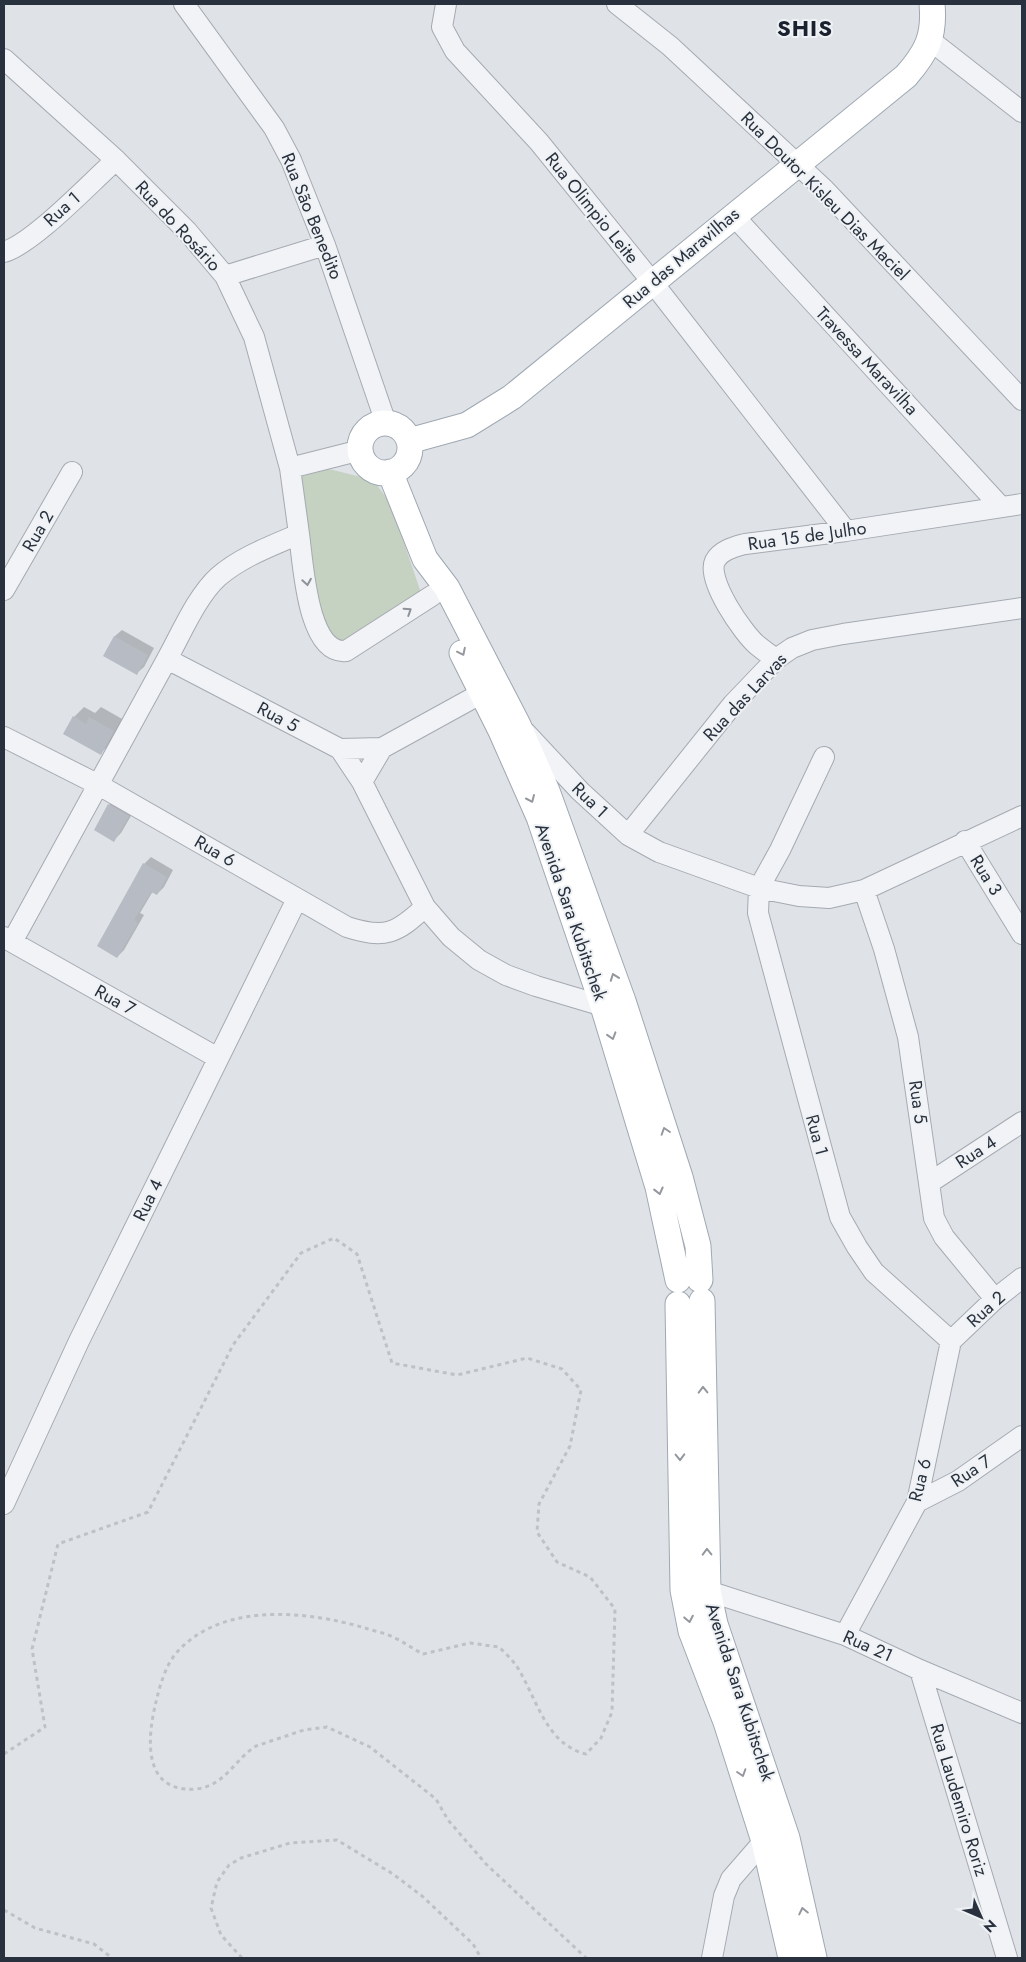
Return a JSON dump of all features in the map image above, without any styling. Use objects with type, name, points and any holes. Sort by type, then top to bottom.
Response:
[{"type":"main road","points":[[931,41],[932,4]]},
{"type":"main road","name":"Rua das Maravilhas","points":[[409,440],[467,425],[489,413],[653,283],[733,215],[906,76],[920,60],[931,41]]},
{"type":"main road","points":[[386,423],[400,428],[409,440],[409,456],[404,464],[390,472],[377,471],[371,468],[366,463],[361,450],[365,434],[378,424],[386,423]]},
{"type":"main road","points":[[390,472],[425,558],[447,588],[490,688]]},
{"type":"main road","name":"Avenida Sara Kubitschek","points":[[425,558],[433,595],[490,688],[518,725],[547,790],[616,983],[677,1168],[698,1246],[689,1291],[683,1590],[691,1630],[726,1722],[764,1841],[790,1958]]},
{"type":"main road","name":"Avenida Sara Kubitschek","points":[[490,688],[539,817],[603,1006],[689,1291],[708,1591],[715,1624],[787,1838],[814,1958]]},
{"type":"street","name":"Rua São Benedito","points":[[184,4],[274,128],[303,185],[386,423]]},
{"type":"street","name":"Rua Olimpio Leite","points":[[446,4],[442,27],[455,51],[539,142],[653,283],[846,531]]},
{"type":"street","name":"Rua Doutor Kisleu Dias Maciel","points":[[617,4],[670,46],[797,164],[1022,400]]},
{"type":"street","points":[[931,41],[1022,112]]},
{"type":"street","name":"Rua do Rosário","points":[[4,59],[116,160],[187,231],[225,276],[254,337],[290,468],[299,534]]},
{"type":"street","name":"Rua 1","points":[[4,252],[12,250],[30,237],[116,160]]},
{"type":"street","name":"Travessa Maravilha","points":[[733,215],[1001,507]]},
{"type":"street","points":[[225,276],[325,245]]},
{"type":"street","points":[[290,468],[361,450]]},
{"type":"street","name":"Rua 2","points":[[4,590],[72,472]]},
{"type":"street","name":"Rua 15 de Julho","points":[[776,659],[756,644],[729,609],[716,581],[713,570],[715,562],[729,549],[745,544],[846,531],[1022,504]]},
{"type":"street","points":[[8,940],[198,604],[217,578],[241,560],[299,534],[314,623],[323,640],[331,649],[338,652],[346,651],[433,595]]},
{"type":"street","name":"Rua das Larvas","points":[[628,835],[733,704],[776,659],[792,648],[812,640],[1022,608]]},
{"type":"street","name":"Rua 5","points":[[167,659],[340,749],[362,782],[425,907],[451,936],[479,960],[528,983],[603,1006]]},
{"type":"street","points":[[340,749],[382,748],[490,688]]},
{"type":"street","name":"Rua 1","points":[[518,725],[580,792],[628,835],[659,852],[759,888],[799,896],[829,898],[864,890],[965,841],[1022,816]]},
{"type":"street","name":"Rua 6","points":[[4,736],[97,784],[347,927],[369,934],[389,933],[409,922],[425,907]]},
{"type":"street","points":[[362,782],[382,748]]},
{"type":"street","name":"Rua 1","points":[[824,757],[780,850],[759,888],[758,913],[840,1217],[874,1272],[951,1341]]},
{"type":"street","name":"Rua 3","points":[[965,841],[1022,934]]},
{"type":"street","name":"Rua 5","points":[[864,890],[884,950],[908,1037],[934,1218],[944,1238],[995,1299]]},
{"type":"street","name":"Rua 4","points":[[4,1504],[79,1341],[297,899]]},
{"type":"street","name":"Rua 7","points":[[8,940],[218,1058]]},
{"type":"street","name":"Rua 4","points":[[929,1183],[1022,1122]]},
{"type":"street","name":"Rua 2","points":[[951,1341],[995,1299],[1022,1278]]},
{"type":"street","name":"Rua 6","points":[[845,1635],[917,1502],[951,1341]]},
{"type":"street","name":"Rua 7","points":[[917,1502],[958,1481],[1022,1436]]},
{"type":"street","name":"Rua 21","points":[[708,1591],[845,1635],[920,1670],[1022,1713]]},
{"type":"street","name":"Rua Laudemiro Roriz","points":[[920,1670],[1007,1958]]},
{"type":"street","points":[[712,1958],[724,1896],[731,1878],[764,1841]]},
{"type":"path","points":[[4,1754],[45,1727],[32,1648],[58,1544],[148,1512],[234,1346],[301,1253],[334,1238],[357,1254],[392,1362],[457,1375],[527,1358],[562,1370],[581,1390],[570,1446],[539,1504],[536,1532],[557,1562],[590,1577],[615,1609],[612,1712],[601,1738],[586,1754],[573,1751],[547,1725],[518,1668],[499,1647],[470,1643],[423,1654],[392,1637],[337,1620],[283,1613],[235,1620],[215,1626],[188,1642],[177,1652],[169,1664],[159,1691],[151,1725],[150,1754],[154,1768],[168,1784],[198,1789],[219,1782],[256,1746],[304,1730],[327,1727],[370,1747],[436,1799],[448,1820],[486,1864],[586,1958]]},
{"type":"path","points":[[242,1958],[222,1935],[211,1908],[217,1882],[229,1865],[241,1858],[290,1843],[337,1840],[393,1874],[422,1896],[473,1944],[481,1958]]},
{"type":"path","points":[[4,1910],[35,1928],[94,1944],[112,1958]]},
{"type":"green space","points":[[329,469],[373,480],[391,504],[421,593],[343,645],[321,627],[296,478]]},
{"type":"building","points":[[114,636],[148,655],[137,675],[103,656]]},
{"type":"building","points":[[73,716],[86,724],[89,717],[114,731],[101,755],[63,734]]},
{"type":"building","points":[[108,804],[129,816],[114,842],[94,830]]},
{"type":"building","points":[[143,863],[167,877],[157,895],[151,892],[134,920],[138,923],[117,958],[97,946]]},
{"type":"district","name":"SHIS","points":[[805,28]]}]
